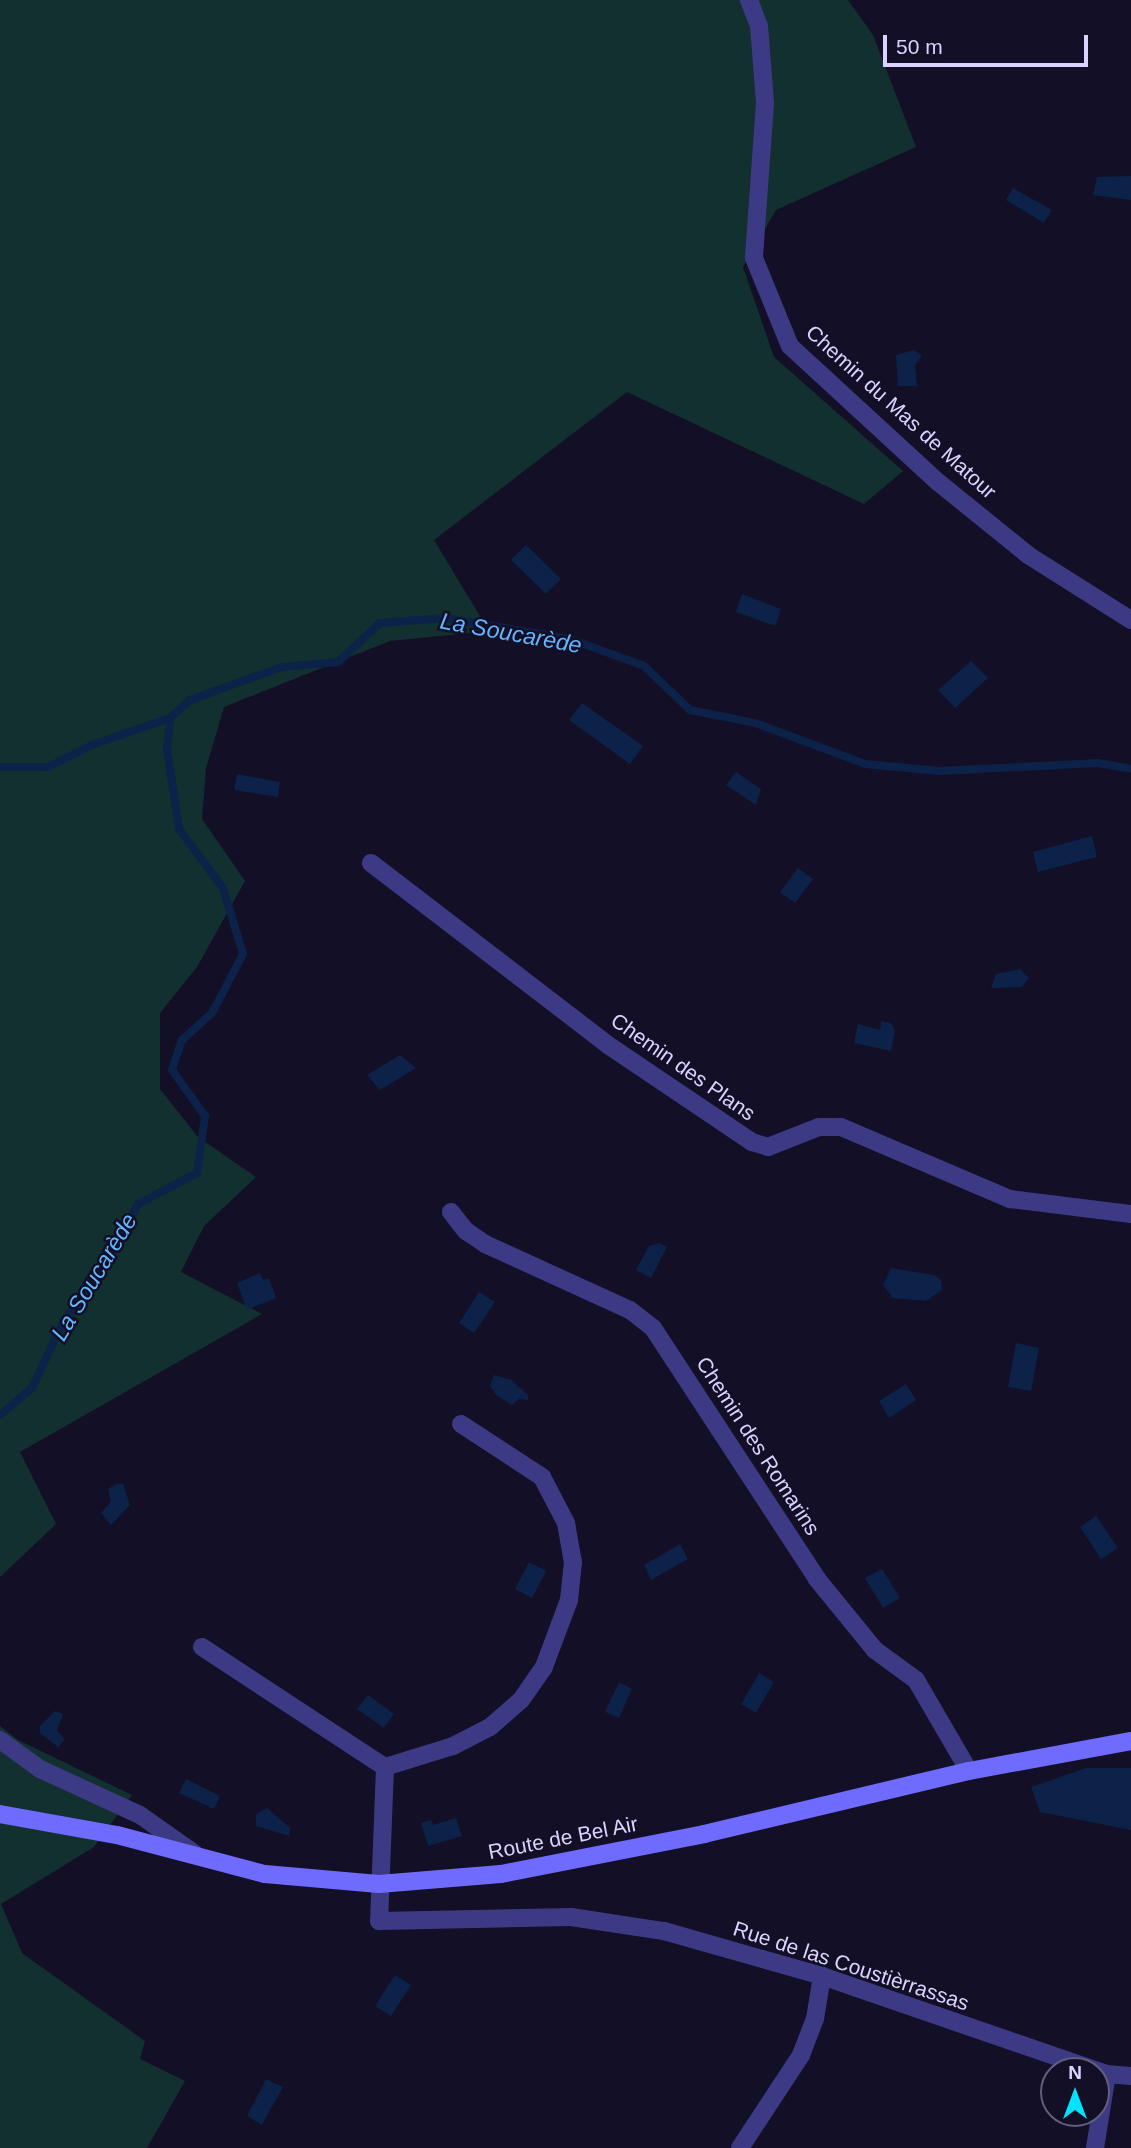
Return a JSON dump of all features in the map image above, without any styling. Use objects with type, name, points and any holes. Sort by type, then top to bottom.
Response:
[{"type":"street","name":"Chemin du Mas de Matour","points":[[749,0],[759,26],[765,103],[754,258],[790,346],[939,482],[1028,555],[1131,620]]},
{"type":"street","name":"Chemin des Plans","points":[[371,863],[608,1045],[752,1142],[768,1147],[819,1127],[841,1127],[1010,1199],[1131,1214]]},
{"type":"street","name":"Chemin des Romarins","points":[[452,1212],[466,1231],[485,1244],[630,1310],[653,1328],[817,1579],[875,1650],[916,1680],[969,1771]]},
{"type":"street","points":[[385,1767],[453,1746],[490,1727],[521,1700],[544,1667],[569,1600],[573,1562],[566,1523],[542,1477],[461,1424]]},
{"type":"street","points":[[202,1647],[385,1767]]},
{"type":"street","points":[[0,1740],[40,1769],[140,1815],[197,1855]]},
{"type":"street","name":"Route de Bel Air","points":[[0,1814],[117,1835],[265,1874],[379,1884],[501,1874],[704,1834],[969,1771],[1131,1741]]},
{"type":"street","points":[[379,1884],[385,1767]]},
{"type":"street","name":"Rue de las Coustièrrassas","points":[[379,1884],[379,1921],[571,1917],[664,1931],[822,1976],[1058,2057]]},
{"type":"street","points":[[740,2148],[801,2055],[815,2019],[822,1976]]},
{"type":"street","name":"Rue de las Coustièrrassas","points":[[1110,2074],[1131,2077]]},
{"type":"street","points":[[1095,2148],[1098,2127]]},
{"type":"green space","points":[[0,0],[848,0],[873,35],[916,147],[776,210],[743,267],[774,357],[903,471],[864,504],[627,392],[434,540],[489,631],[390,641],[224,707],[206,768],[202,819],[245,881],[197,967],[160,1013],[160,1089],[198,1137],[256,1177],[204,1226],[181,1272],[262,1314],[20,1452],[56,1524],[0,1577]]},
{"type":"green space","points":[[0,1726],[18,1740],[132,1795],[94,1847],[1,1904],[22,1953],[145,2041],[140,2059],[185,2081],[147,2148],[0,2148]]},
{"type":"water","points":[[1131,176],[1131,200],[1093,195],[1097,177]]},
{"type":"water","points":[[1013,188],[1052,210],[1044,223],[1006,200]]},
{"type":"water","points":[[914,350],[922,356],[915,365],[917,386],[898,386],[896,355]]},
{"type":"water","points":[[526,545],[561,579],[546,594],[511,560]]},
{"type":"water","points":[[742,594],[781,609],[775,626],[736,612]]},
{"type":"water","points":[[971,661],[988,678],[955,708],[938,690]]},
{"type":"water","points":[[582,703],[643,746],[630,764],[569,720]]},
{"type":"water","points":[[736,772],[761,789],[756,805],[726,785]]},
{"type":"water","points":[[237,774],[280,782],[278,797],[234,790]]},
{"type":"water","points":[[1092,836],[1097,857],[1038,872],[1033,852]]},
{"type":"water","points":[[798,868],[813,879],[795,903],[780,892]]},
{"type":"water","points":[[1020,969],[1029,978],[1022,987],[991,988],[996,974]]},
{"type":"water","points":[[881,1021],[891,1023],[895,1031],[891,1051],[854,1043],[858,1024],[880,1030]]},
{"type":"water","points":[[400,1055],[416,1068],[380,1090],[367,1075]]},
{"type":"water","points":[[659,1243],[667,1247],[651,1278],[636,1270],[649,1246]]},
{"type":"water","points":[[891,1268],[934,1275],[941,1280],[942,1290],[926,1301],[893,1298],[883,1285]]},
{"type":"water","points":[[260,1273],[263,1280],[269,1278],[276,1298],[247,1310],[237,1283]]},
{"type":"water","points":[[479,1292],[495,1302],[474,1333],[459,1323]]},
{"type":"water","points":[[1016,1343],[1039,1348],[1031,1391],[1008,1387]]},
{"type":"water","points":[[494,1375],[511,1380],[528,1395],[528,1400],[519,1399],[512,1405],[496,1395],[490,1386]]},
{"type":"water","points":[[906,1384],[916,1400],[889,1418],[879,1401]]},
{"type":"water","points":[[116,1484],[123,1484],[130,1505],[111,1525],[101,1513],[111,1502],[108,1489]]},
{"type":"water","points":[[1096,1516],[1118,1548],[1101,1559],[1080,1527]]},
{"type":"water","points":[[680,1544],[688,1559],[651,1580],[644,1565]]},
{"type":"water","points":[[529,1562],[546,1571],[532,1598],[515,1589]]},
{"type":"water","points":[[882,1569],[900,1598],[883,1608],[865,1578]]},
{"type":"water","points":[[759,1673],[774,1682],[756,1713],[741,1704]]},
{"type":"water","points":[[619,1682],[632,1689],[619,1718],[605,1712]]},
{"type":"water","points":[[368,1695],[394,1714],[384,1728],[357,1709]]},
{"type":"water","points":[[55,1711],[63,1714],[57,1731],[65,1739],[58,1747],[40,1733],[40,1726]]},
{"type":"water","points":[[1086,1768],[1131,1768],[1131,1830],[1040,1812],[1031,1787]]},
{"type":"water","points":[[186,1779],[220,1796],[214,1809],[179,1793]]},
{"type":"water","points":[[267,1808],[290,1828],[289,1836],[256,1826],[256,1814]]},
{"type":"water","points":[[456,1818],[462,1836],[428,1846],[421,1823],[431,1820],[433,1825]]},
{"type":"water","points":[[395,1975],[411,1985],[391,2016],[375,2006]]},
{"type":"water","points":[[266,2079],[283,2087],[262,2125],[247,2116]]},
{"type":"waterway","name":"La Soucarède","points":[[0,1415],[32,1388],[63,1322],[113,1251],[138,1204],[197,1173],[205,1116],[172,1070],[182,1040],[212,1013],[243,954],[223,888],[179,829],[167,749],[170,718],[190,700],[282,667],[338,662],[380,623],[445,618],[570,639],[644,666],[690,710],[755,723],[865,764],[940,771],[1098,763],[1131,769]]},
{"type":"waterway","points":[[0,767],[48,767],[92,745],[170,718]]}]
